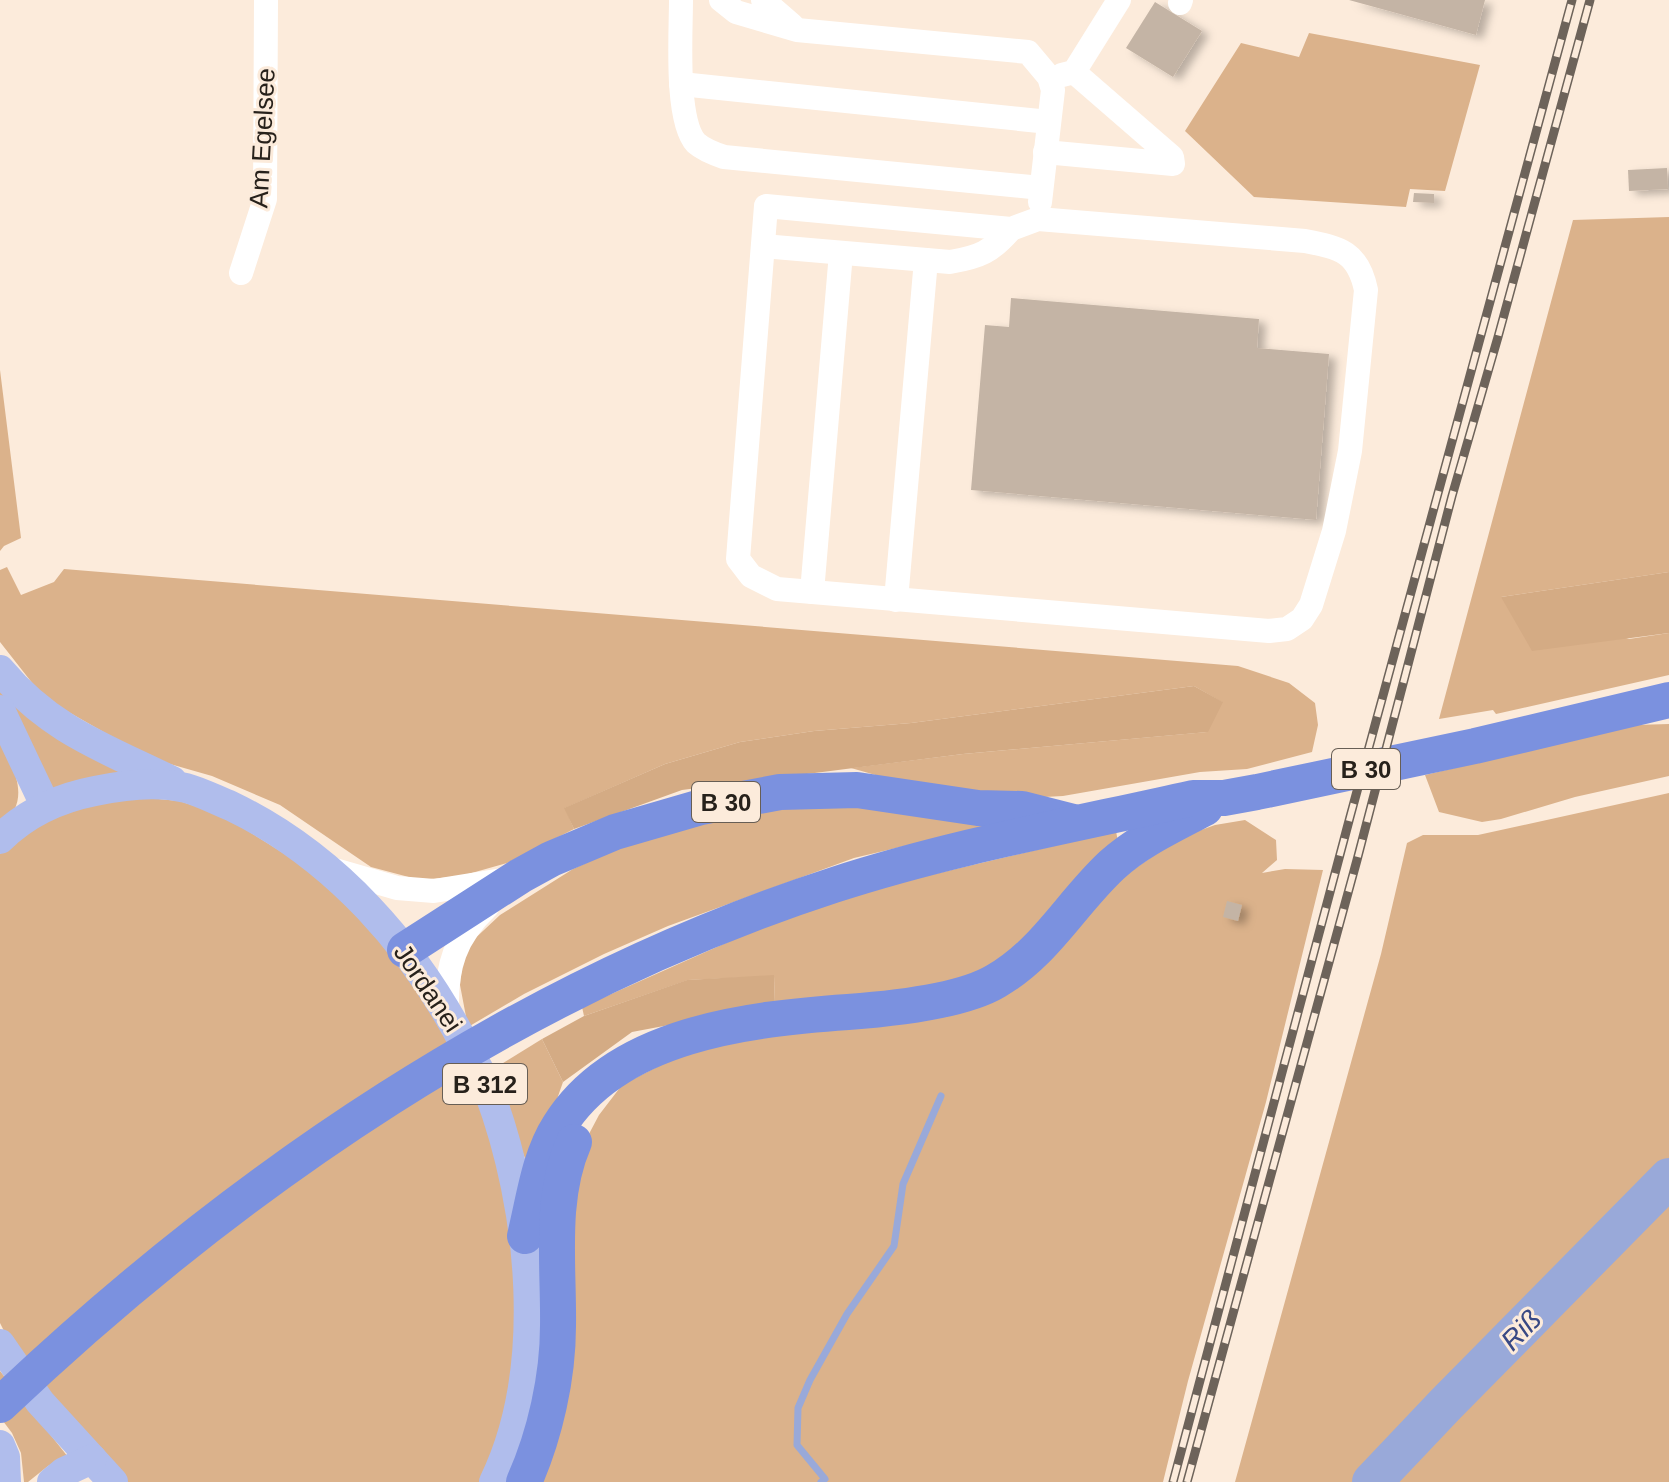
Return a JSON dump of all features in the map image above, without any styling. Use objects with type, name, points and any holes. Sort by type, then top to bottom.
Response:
[{"type":"highway","name":"B 30","points":[[0,1405],[153,1268],[246,1198],[386,1101],[566,996],[703,933],[823,889],[906,865],[1193,798],[1240,795],[1475,746],[1669,700]]},
{"type":"highway","name":"B 30","points":[[405,950],[520,876],[615,832],[701,807],[780,792],[857,790],[978,808],[1022,809],[1078,824]]},
{"type":"highway","name":"B 30","points":[[525,1236],[542,1168],[557,1129],[589,1090],[646,1053],[708,1031],[808,1015],[885,1009],[951,997],[995,982],[1036,951],[1112,865],[1155,835],[1240,795]]},
{"type":"highway","name":"B 30","points":[[524,1482],[532,1464],[554,1380],[558,1329],[558,1218],[564,1179],[572,1147],[593,1105],[616,1072]]},
{"type":"main road","name":"B 312","points":[[0,670],[57,724],[185,788]]},
{"type":"main road","points":[[0,710],[45,805]]},
{"type":"main road","name":"Jordanei","points":[[0,839],[45,805],[77,794],[114,787],[185,788],[264,824],[328,868],[405,950],[447,1009],[489,1090],[505,1143],[525,1236],[529,1318],[525,1382],[515,1433],[494,1482]]},
{"type":"main road","points":[[0,1344],[40,1402],[113,1482]]},
{"type":"main road","points":[[0,1445],[5,1457],[6,1482]]},
{"type":"main road","points":[[52,1482],[64,1472],[92,1459]]},
{"type":"street","name":"Am Egelsee","points":[[241,273],[265,199],[266,0]]},
{"type":"street","points":[[681,0],[681,84],[688,130],[697,143],[724,157],[1041,188]]},
{"type":"street","points":[[721,0],[736,12],[797,30],[1028,52],[1049,77],[1053,90],[1038,219]]},
{"type":"street","points":[[763,0],[797,30]]},
{"type":"street","points":[[1049,77],[1074,72],[1119,0]]},
{"type":"street","points":[[1045,152],[1173,164],[1172,157],[1074,72]]},
{"type":"street","points":[[681,84],[1049,122]]},
{"type":"street","points":[[766,206],[1011,229],[1038,219],[1305,241],[1343,252],[1361,269],[1366,290],[1350,451],[1334,531],[1311,605],[1302,619],[1287,629],[1269,631],[777,589],[751,576],[738,559],[766,206]]},
{"type":"street","points":[[763,246],[950,262],[975,258],[996,247],[1011,229]]},
{"type":"street","points":[[812,592],[841,253]]},
{"type":"street","points":[[896,600],[926,260]]},
{"type":"street","points":[[328,868],[397,888],[434,891],[481,886],[520,876]]},
{"type":"street","points":[[447,1009],[446,979],[455,949],[476,917],[520,876]]},
{"type":"shaded area","points":[[1309,33],[1480,65],[1445,191],[1410,189],[1406,207],[1254,197],[1185,131],[1241,43],[1299,57]]},
{"type":"shaded area","points":[[1669,217],[1669,572],[1501,597],[1629,639],[1669,633],[1669,675],[1496,714],[1493,710],[1439,719],[1573,220]]},
{"type":"shaded area","points":[[0,370],[21,538],[0,551]]},
{"type":"shaded area","points":[[7,567],[21,595],[54,582],[64,569],[1238,666],[1289,683],[1315,703],[1318,725],[1312,752],[1247,769],[1200,772],[1063,796],[1004,799],[928,790],[851,768],[963,754],[1207,732],[1222,702],[1194,686],[740,742],[665,764],[565,808],[574,829],[507,863],[461,876],[420,880],[371,867],[280,805],[212,776],[149,758],[44,698],[0,642],[0,570]]},
{"type":"shaded area","points":[[1669,572],[1669,633],[1532,651],[1501,597]]},
{"type":"shaded area","points":[[0,684],[138,775],[50,797],[0,701]]},
{"type":"shaded area","points":[[1194,686],[1223,702],[1208,732],[963,754],[682,790],[574,829],[564,808],[665,764],[740,742]]},
{"type":"shaded area","points":[[1669,724],[1669,776],[1575,797],[1501,819],[1482,822],[1439,812],[1425,775],[1635,725]]},
{"type":"shaded area","points":[[0,738],[15,773],[18,795],[10,817],[0,828]]},
{"type":"shaded area","points":[[1669,793],[1669,1482],[1235,1482],[1381,954],[1407,843],[1423,835],[1478,835]]},
{"type":"shaded area","points":[[128,796],[179,801],[221,814],[333,884],[439,1012],[497,1145],[520,1311],[505,1422],[480,1482],[127,1482],[13,1349],[0,1323],[0,854],[41,819]]},
{"type":"shaded area","points":[[810,799],[989,826],[854,858],[668,926],[524,994],[468,1027],[460,985],[462,965],[468,945],[500,915],[573,869],[630,843],[722,812]]},
{"type":"shaded area","points":[[1245,820],[1276,840],[1277,860],[1262,873],[1285,869],[1323,870],[1266,1102],[1163,1482],[532,1482],[566,1234],[581,1149],[599,1115],[622,1085],[707,1041],[917,1020],[1179,838],[1215,825]]},
{"type":"shaded area","points":[[1116,831],[1118,842],[1006,961],[941,989],[775,1005],[774,976],[688,980],[584,1016],[582,1007],[764,926],[867,890]]},
{"type":"shaded area","points":[[774,975],[775,1005],[632,1032],[563,1082],[542,1039],[584,1016],[687,980]]},
{"type":"shaded area","points":[[542,1039],[563,1082],[529,1165],[495,1068]]},
{"type":"shaded area","points":[[0,1371],[68,1457],[48,1466],[28,1482],[24,1482],[21,1453],[0,1417]]},
{"type":"building","points":[[1349,0],[1485,0],[1476,35]]},
{"type":"building","points":[[1155,2],[1202,31],[1173,77],[1126,48]]},
{"type":"building","points":[[1667,168],[1668,189],[1629,191],[1628,170]]},
{"type":"building","points":[[1414,193],[1434,194],[1434,203],[1413,202]]},
{"type":"building","points":[[1011,298],[1259,319],[1257,348],[1329,354],[1316,520],[971,490],[985,325],[1009,327]]},
{"type":"building","points":[[1227,901],[1242,905],[1238,921],[1223,917]]},
{"type":"waterway","points":[[821,1482],[825,1479],[797,1445],[798,1408],[847,1314],[894,1246],[903,1184],[941,1096]]},
{"type":"waterway","name":"Riß","points":[[1372,1482],[1669,1178]]},
{"type":"railway","points":[[1173,1482],[1572,0]]},
{"type":"railway","points":[[1187,1482],[1357,860],[1452,496],[1590,0]]}]
